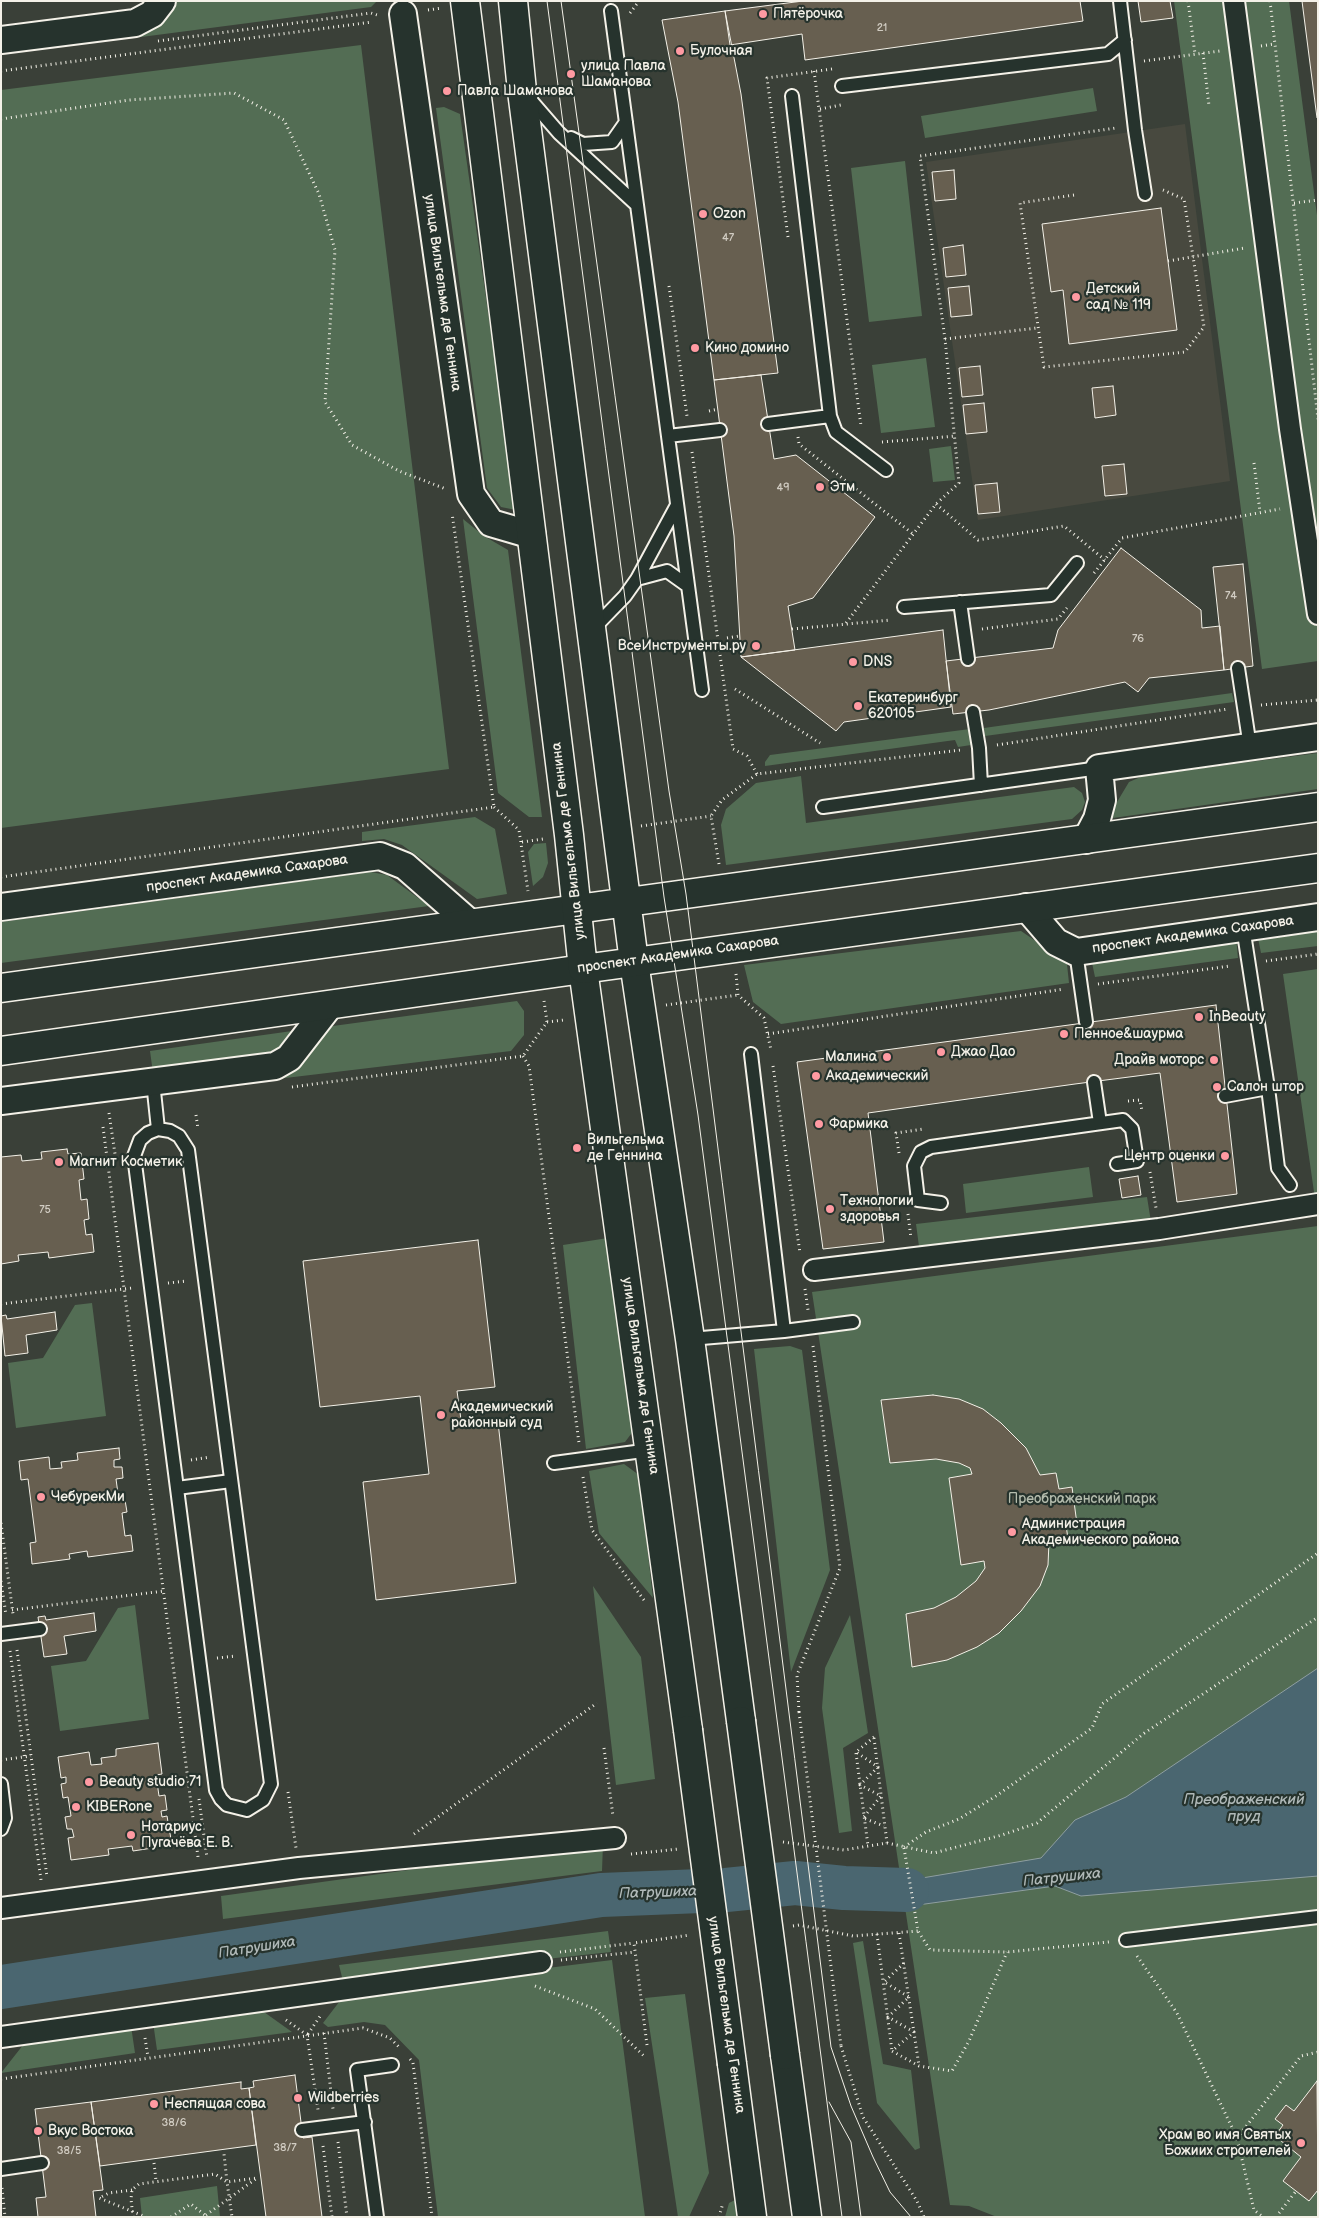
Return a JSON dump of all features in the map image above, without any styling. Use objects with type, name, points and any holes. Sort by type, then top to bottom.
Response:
[{"type":"street","points":[[1,40],[135,23],[152,14],[162,1]]},
{"type":"street","name":"улица Вильгельма де Геннина","points":[[465,1],[532,535],[583,968],[688,1730],[752,2217]]},
{"type":"street","points":[[513,1],[522,91],[626,902],[690,1339],[807,2217]]},
{"type":"street","points":[[1234,1],[1290,429],[1318,614]]},
{"type":"street","name":"улица Вильгельма де Геннина","points":[[393,20],[471,494],[491,523],[532,535]]},
{"type":"street","points":[[1086,840],[1097,819],[1102,800],[1099,768],[1318,737]]},
{"type":"street","points":[[1,988],[1318,807]]},
{"type":"street","name":"проспект Академика Сахарова","points":[[1,907],[380,856],[405,866],[470,923]]},
{"type":"street","name":"проспект Академика Сахарова","points":[[1,1051],[583,968],[634,962],[734,961],[1026,907],[1318,868]]},
{"type":"street","name":"проспект Академика Сахарова","points":[[1026,907],[1056,942],[1076,952],[1318,917]]},
{"type":"street","points":[[1,1101],[275,1066],[289,1058],[330,1005]]},
{"type":"street","points":[[814,1270],[1159,1229],[1318,1204]]},
{"type":"street","points":[[1,1908],[299,1868],[615,1838]]},
{"type":"street","points":[[1,2037],[536,1963]]},
{"type":"lane","points":[[1120,1],[1145,194]]},
{"type":"lane","points":[[611,11],[702,690]]},
{"type":"lane","points":[[842,86],[1108,54],[1125,40]]},
{"type":"lane","points":[[522,91],[559,133],[637,205]]},
{"type":"lane","points":[[792,96],[830,416],[836,432],[886,470]]},
{"type":"lane","points":[[559,133],[583,144],[612,142],[626,122]]},
{"type":"lane","points":[[768,424],[830,416]]},
{"type":"lane","points":[[668,436],[720,430]]},
{"type":"lane","points":[[592,630],[625,596],[637,579],[678,505]]},
{"type":"lane","points":[[904,607],[1051,595],[1076,563]]},
{"type":"lane","points":[[637,579],[667,571],[688,586]]},
{"type":"lane","points":[[960,602],[968,659]]},
{"type":"lane","points":[[1238,668],[1250,747]]},
{"type":"lane","points":[[973,712],[979,748],[981,784]]},
{"type":"lane","points":[[823,806],[1099,768]]},
{"type":"lane","points":[[1243,927],[1268,1088],[1278,1168],[1290,1185]]},
{"type":"lane","points":[[1076,952],[1086,1022]]},
{"type":"lane","points":[[751,1054],[784,1331]]},
{"type":"lane","points":[[153,1082],[158,1129]]},
{"type":"lane","points":[[1094,1082],[1100,1123]]},
{"type":"lane","points":[[1225,1096],[1268,1088]]},
{"type":"lane","points":[[941,1203],[918,1200],[914,1166],[921,1152],[931,1147],[1123,1120],[1132,1128],[1137,1162],[1116,1164]]},
{"type":"lane","points":[[158,1129],[170,1131],[180,1136],[188,1150],[254,1653],[271,1784],[263,1800],[247,1810],[227,1804],[221,1799],[216,1790],[134,1156],[140,1140],[148,1133],[158,1129]]},
{"type":"lane","points":[[690,1339],[784,1331],[853,1322]]},
{"type":"lane","points":[[554,1463],[650,1450]]},
{"type":"lane","points":[[177,1488],[231,1481]]},
{"type":"lane","points":[[8,1633],[40,1629]]},
{"type":"lane","points":[[1,1784],[5,1818],[1,1829]]},
{"type":"lane","points":[[1126,1940],[1318,1916]]},
{"type":"lane","points":[[377,2217],[357,2070],[392,2065]]},
{"type":"lane","points":[[302,2130],[365,2122]]},
{"type":"lane","points":[[1,2168],[42,2163]]},
{"type":"path","points":[[630,14],[640,1]]},
{"type":"path","points":[[1188,1],[1196,54]]},
{"type":"path","points":[[1270,1],[1318,419]]},
{"type":"path","points":[[157,41],[371,13],[393,20]]},
{"type":"path","points":[[1,71],[372,22]]},
{"type":"path","points":[[1202,53],[1209,106]]},
{"type":"path","points":[[814,71],[859,424],[865,429]]},
{"type":"path","points":[[1,119],[129,100],[234,93],[284,120],[319,194],[335,250],[325,402],[352,445],[399,471],[438,487],[449,489],[448,479]]},
{"type":"path","points":[[846,623],[936,504],[960,483],[945,338],[920,156],[1120,127]]},
{"type":"path","points":[[1074,195],[1020,203],[1044,367],[1185,352],[1204,327],[1184,200],[1165,190],[1145,194]]},
{"type":"path","points":[[1294,203],[1318,200]]},
{"type":"path","points":[[1168,261],[1265,244]]},
{"type":"path","points":[[667,277],[734,748],[747,756],[758,774]]},
{"type":"path","points":[[945,338],[1037,328]]},
{"type":"path","points":[[877,438],[883,443],[956,436]]},
{"type":"path","points":[[1254,463],[1260,512]]},
{"type":"path","points":[[936,504],[978,540],[1064,526],[1104,560]]},
{"type":"path","points":[[452,508],[494,807],[519,830],[522,842]]},
{"type":"path","points":[[728,638],[738,636]]},
{"type":"path","points":[[735,689],[820,743]]},
{"type":"path","points":[[722,889],[711,816],[722,800],[758,774],[979,748],[1245,706],[1318,700]]},
{"type":"path","points":[[1,878],[494,807]]},
{"type":"path","points":[[768,1034],[1318,954]]},
{"type":"path","points":[[547,1022],[524,1056],[529,1066],[592,1530],[649,1608]]},
{"type":"path","points":[[103,1127],[198,1857]]},
{"type":"path","points":[[1,1304],[205,1279]]},
{"type":"path","points":[[1,1523],[12,1610],[8,1633],[31,1756],[47,1877]]},
{"type":"path","points":[[904,1848],[926,1832],[959,1819],[974,1810],[1060,1751],[1092,1728],[1102,1704],[1318,1553]]},
{"type":"path","points":[[1,1581],[42,1888]]},
{"type":"path","points":[[12,1610],[164,1591]]},
{"type":"path","points":[[904,1848],[934,1853],[1002,1835],[1037,1823],[1143,1734],[1318,1617]]},
{"type":"path","points":[[173,1665],[254,1653]]},
{"type":"path","points":[[407,1840],[597,1703]]},
{"type":"path","points":[[799,1712],[841,2046],[863,2117],[917,2201],[924,2217]]},
{"type":"path","points":[[856,1752],[874,1737],[887,1844]]},
{"type":"path","points":[[604,1748],[609,1787]]},
{"type":"path","points":[[856,1752],[878,1767]]},
{"type":"path","points":[[856,1752],[868,1846]]},
{"type":"path","points":[[1,1760],[31,1756]]},
{"type":"path","points":[[860,1785],[878,1767]]},
{"type":"path","points":[[860,1785],[881,1796]]},
{"type":"path","points":[[863,1818],[881,1796]]},
{"type":"path","points":[[863,1818],[884,1826]]},
{"type":"path","points":[[904,1848],[918,1931],[930,1950],[1007,1952],[1126,1940],[1177,2013],[1237,2138],[1254,2210],[1263,2217]]},
{"type":"path","points":[[898,1933],[919,2066]]},
{"type":"path","points":[[877,1934],[892,2051]]},
{"type":"path","points":[[536,1963],[540,1954],[634,1943]]},
{"type":"path","points":[[536,1963],[635,1952]]},
{"type":"path","points":[[892,2051],[919,2066],[952,2071],[969,2041],[1007,1952]]},
{"type":"path","points":[[884,1982],[904,1963]]},
{"type":"path","points":[[884,1982],[909,1997]]},
{"type":"path","points":[[530,1983],[595,2009],[646,2058]]},
{"type":"path","points":[[888,2016],[909,1997]]},
{"type":"path","points":[[640,1999],[647,2045]]},
{"type":"path","points":[[259,2001],[307,2035],[332,2217]]},
{"type":"path","points":[[888,2016],[914,2032]]},
{"type":"path","points":[[1,2079],[364,2028],[390,2038],[401,2050]]},
{"type":"path","points":[[892,2051],[914,2032]]},
{"type":"path","points":[[1237,2138],[1301,2056],[1318,2052]]},
{"type":"path","points":[[407,2057],[413,2063],[432,2217]]},
{"type":"path","points":[[224,2154],[232,2217]]},
{"type":"path","points":[[154,2163],[156,2181]]},
{"type":"path","points":[[146,2217],[133,2215],[99,2198],[109,2192],[132,2190],[144,2182],[216,2174],[227,2182],[257,2178],[206,2216],[192,2204],[171,2217]]},
{"type":"path","points":[[1,2182],[5,2217]]},
{"type":"path","points":[[132,2190],[133,2215]]},
{"type":"path","points":[[1279,2214],[1296,2191]]},
{"type":"shaded area","name":"Детский сад № 119","points":[[1185,124],[1230,481],[978,520],[926,162]]},
{"type":"green space","points":[[174,1],[377,1],[371,7],[126,39],[158,21]]},
{"type":"green space","points":[[1174,1],[1289,1],[1318,223],[1318,661],[1262,669]]},
{"type":"green space","points":[[361,45],[449,769],[1,828],[1,90]]},
{"type":"green space","points":[[1093,88],[1097,111],[925,138],[921,116]]},
{"type":"green space","points":[[444,107],[460,114],[516,510],[501,507],[487,488],[436,108]]},
{"type":"green space","points":[[905,161],[922,316],[869,322],[851,168]]},
{"type":"green space","points":[[926,358],[935,427],[881,433],[872,365]]},
{"type":"green space","points":[[951,446],[955,480],[933,482],[929,449]]},
{"type":"green space","points":[[463,519],[484,536],[508,550],[542,817],[529,817],[498,793]]},
{"type":"green space","points":[[1232,693],[1234,702],[985,736],[984,728]]},
{"type":"green space","points":[[970,729],[971,745],[958,747],[955,740],[765,766],[765,762],[770,755]]},
{"type":"green space","points":[[1318,753],[1318,789],[1113,818],[1111,812],[1129,782],[1143,776]]},
{"type":"green space","points":[[801,776],[806,823],[1074,787],[1082,793],[1085,802],[1082,810],[1072,819],[726,865],[721,825],[726,809],[756,783]]},
{"type":"green space","points":[[475,817],[495,829],[507,894],[477,899],[402,845],[384,839],[362,841],[362,832]]},
{"type":"green space","points":[[546,843],[548,863],[543,877],[533,886],[528,852],[534,844]]},
{"type":"green space","points":[[371,872],[387,875],[429,906],[1,963],[1,922]]},
{"type":"green space","points":[[1318,926],[1318,946],[1261,953],[1257,933]]},
{"type":"green space","points":[[1021,931],[1049,950],[1066,955],[1069,983],[781,1024],[753,1002],[744,965]]},
{"type":"green space","points":[[1236,937],[1238,958],[1095,977],[1091,958]]},
{"type":"green space","points":[[1318,969],[1318,1199],[1315,1199],[1283,974]]},
{"type":"green space","points":[[517,1001],[524,1011],[524,1035],[511,1051],[277,1079],[333,1026]]},
{"type":"green space","points":[[292,1031],[280,1049],[267,1057],[153,1073],[150,1051]]},
{"type":"green space","points":[[1089,1167],[1093,1197],[966,1213],[963,1184]]},
{"type":"green space","points":[[1147,1197],[1151,1222],[920,1254],[916,1224]]},
{"type":"green space","name":"Преображенский парк","points":[[1318,1226],[1318,2217],[997,2217],[969,2206],[950,2205],[812,1292]]},
{"type":"green space","points":[[608,1238],[634,1430],[625,1442],[586,1449],[563,1245]]},
{"type":"green space","points":[[92,1303],[106,1416],[16,1428],[8,1363],[43,1358],[75,1305]]},
{"type":"green space","points":[[790,1346],[802,1350],[830,1570],[791,1672],[754,1349]]},
{"type":"green space","points":[[624,1464],[639,1475],[653,1598],[599,1533],[589,1471]]},
{"type":"green space","points":[[593,1586],[641,1657],[655,1779],[616,1785]]},
{"type":"green space","points":[[135,1605],[149,1719],[60,1731],[51,1666],[86,1661],[118,1608]]},
{"type":"green space","points":[[850,1615],[868,1733],[843,1748],[852,1831],[839,1833],[822,1708],[825,1668]]},
{"type":"green space","points":[[603,1843],[602,1871],[223,1919],[221,1896]]},
{"type":"green space","points":[[608,1931],[611,1952],[343,1981],[339,1965]]},
{"type":"green space","points":[[863,1941],[883,2064],[911,2070],[920,2148],[915,2150],[877,2103],[853,1943]]},
{"type":"green space","points":[[612,1960],[645,2217],[438,2217],[419,2060],[385,2025],[364,2022],[328,2027],[323,2023],[346,1993]]},
{"type":"green space","points":[[685,1994],[709,2173],[689,2217],[678,2217],[645,1998]]},
{"type":"green space","points":[[257,2007],[292,2032],[157,2050],[153,2022]]},
{"type":"green space","points":[[131,2026],[135,2053],[1,2073],[27,2040]]},
{"type":"green space","points":[[217,2186],[220,2217],[142,2217],[140,2198]]},
{"type":"green space","points":[[735,2200],[737,2217],[725,2217],[729,2203]]},
{"type":"water","name":"Преображенский пруд","points":[[1318,1668],[1318,1876],[1081,1896],[1055,1886],[925,1904],[851,1907],[847,1874],[922,1878],[1041,1858],[1075,1820],[1126,1797]]},
{"type":"building","points":[[803,1],[1080,1],[1083,21],[805,60],[802,34],[730,45],[725,11]]},
{"type":"building","points":[[1138,1],[1170,1],[1173,18],[1141,22]]},
{"type":"building","points":[[1302,1],[1318,1],[1318,118],[1317,118]]},
{"type":"building","points":[[725,11],[741,94],[778,373],[714,380],[678,102],[662,20]]},
{"type":"building","points":[[954,170],[956,199],[935,201],[932,172]]},
{"type":"building","points":[[1161,208],[1177,330],[1069,344],[1063,290],[1051,292],[1042,224]]},
{"type":"building","points":[[963,245],[966,275],[946,277],[943,248]]},
{"type":"building","points":[[969,286],[972,315],[951,317],[948,288]]},
{"type":"building","points":[[980,366],[983,395],[962,397],[959,368]]},
{"type":"building","points":[[761,375],[774,459],[796,455],[875,517],[813,598],[788,606],[795,650],[741,657],[734,536],[714,380]]},
{"type":"building","points":[[1113,386],[1116,415],[1095,418],[1092,388]]},
{"type":"building","points":[[984,403],[987,432],[966,434],[963,405]]},
{"type":"building","points":[[1124,464],[1127,494],[1105,496],[1102,466]]},
{"type":"building","points":[[997,483],[1000,512],[978,514],[975,485]]},
{"type":"building","points":[[1121,548],[1201,610],[1202,628],[1220,626],[1224,670],[1149,678],[1138,692],[1125,682],[989,710],[953,714],[946,661],[1053,648],[1058,630]]},
{"type":"building","points":[[1243,564],[1253,666],[1224,670],[1213,567]]},
{"type":"building","points":[[943,630],[951,707],[844,722],[836,731],[741,657]]},
{"type":"building","points":[[1216,1005],[1237,1194],[1177,1202],[1160,1073],[1075,1084],[868,1113],[884,1242],[823,1249],[797,1062]]},
{"type":"building","points":[[67,1149],[68,1154],[81,1153],[84,1179],[79,1180],[81,1200],[87,1199],[89,1219],[84,1220],[86,1235],[92,1234],[94,1252],[49,1258],[48,1252],[18,1255],[19,1261],[1,1264],[1,1157],[21,1155],[22,1161],[42,1159],[41,1152]]},
{"type":"building","points":[[1138,1176],[1141,1195],[1122,1198],[1119,1179]]},
{"type":"building","name":"Академический районный суд","points":[[478,1240],[495,1387],[457,1391],[462,1427],[498,1422],[516,1583],[376,1600],[363,1482],[429,1474],[420,1396],[320,1407],[303,1261]]},
{"type":"building","points":[[55,1312],[57,1330],[26,1335],[28,1353],[5,1356],[1,1316],[6,1315],[7,1319]]},
{"type":"building","name":"Администрация Академического района","points":[[933,1395],[959,1399],[983,1409],[1001,1423],[1026,1448],[1040,1475],[1056,1473],[1059,1489],[1072,1487],[1077,1524],[1066,1525],[1068,1539],[1049,1542],[1048,1565],[1040,1586],[1021,1611],[999,1633],[977,1647],[947,1660],[912,1667],[906,1614],[934,1608],[956,1597],[976,1581],[985,1568],[984,1561],[961,1565],[949,1478],[972,1474],[970,1468],[959,1463],[936,1459],[890,1463],[881,1400]]},
{"type":"building","points":[[119,1448],[120,1459],[114,1460],[114,1467],[122,1467],[123,1478],[116,1479],[119,1501],[125,1500],[127,1512],[122,1513],[125,1536],[131,1535],[133,1551],[88,1557],[87,1551],[69,1554],[70,1559],[32,1564],[30,1543],[36,1542],[28,1479],[21,1480],[19,1461],[49,1457],[50,1469],[62,1468],[61,1462],[78,1460],[77,1453]]},
{"type":"building","points":[[94,1613],[96,1631],[64,1636],[67,1654],[44,1657],[38,1617],[45,1616],[46,1620]]},
{"type":"building","points":[[158,1743],[162,1774],[156,1775],[159,1796],[165,1795],[167,1810],[161,1811],[162,1817],[167,1816],[172,1845],[133,1851],[132,1846],[108,1849],[109,1855],[71,1860],[68,1838],[74,1837],[72,1829],[67,1829],[65,1817],[71,1816],[68,1797],[63,1798],[61,1784],[66,1783],[66,1777],[61,1778],[58,1757],[89,1752],[91,1765],[102,1764],[101,1758],[116,1756],[116,1749]]},
{"type":"building","points":[[295,2075],[303,2138],[312,2137],[322,2217],[266,2217],[249,2088],[254,2087],[253,2081]]},
{"type":"building","name":"Храм во имя Святых Божиих строителей","points":[[1317,2081],[1318,2190],[1309,2201],[1283,2181],[1301,2157],[1275,2136],[1283,2125],[1275,2119],[1286,2105],[1294,2111]]},
{"type":"building","points":[[241,2082],[241,2089],[249,2088],[256,2145],[100,2166],[91,2102]]},
{"type":"building","points":[[91,2102],[103,2190],[93,2191],[96,2217],[38,2217],[36,2198],[46,2197],[35,2109]]},
{"type":"waterway","name":"Патрушиха","points":[[1,1987],[601,1895],[726,1890],[795,1883],[844,1888],[907,1890]]},
{"type":"tram line","points":[[547,1],[664,897],[698,1115],[842,2217]]},
{"type":"tram line","points":[[561,1],[669,791],[686,894],[831,2047],[851,2106],[873,2157],[890,2192],[911,2217]]},
{"type":"tram line","points":[[829,2102],[851,2142],[861,2217]]},
{"type":"place","name":"Пятёрочка","points":[[763,14]]},
{"type":"place","name":"Булочная","points":[[680,51]]},
{"type":"place","name":"улица Павла Шаманова","points":[[571,74]]},
{"type":"place","name":"Павла Шаманова","points":[[447,91]]},
{"type":"place","name":"Ozon","points":[[703,214]]},
{"type":"place","name":"Детский сад № 119","points":[[1076,297]]},
{"type":"place","name":"Кино домино","points":[[695,348]]},
{"type":"place","name":"Этм","points":[[820,487]]},
{"type":"place","name":"ВсеИнструменты.ру","points":[[756,646]]},
{"type":"place","name":"DNS","points":[[853,662]]},
{"type":"place","name":"Екатеринбург 620105","points":[[858,706]]},
{"type":"place","name":"InBeauty","points":[[1199,1017]]},
{"type":"place","name":"Пенное&шаурма","points":[[1064,1034]]},
{"type":"place","name":"Джао Дао","points":[[941,1052]]},
{"type":"place","name":"Малина","points":[[887,1057]]},
{"type":"place","name":"Драйв моторс","points":[[1214,1060]]},
{"type":"place","name":"Академический","points":[[816,1076]]},
{"type":"place","name":"Салон штор","points":[[1217,1087]]},
{"type":"place","name":"Фармика","points":[[819,1124]]},
{"type":"place","name":"Вильгельма де Геннина","points":[[577,1148]]},
{"type":"place","name":"Центр оценки","points":[[1225,1156]]},
{"type":"place","name":"Магнит Косметик","points":[[59,1162]]},
{"type":"place","name":"Технологии здоровья","points":[[830,1209]]},
{"type":"place","name":"Академический районный суд","points":[[441,1415]]},
{"type":"place","name":"ЧебурекМи","points":[[41,1497]]},
{"type":"place","name":"Администрация Академического района","points":[[1012,1532]]},
{"type":"place","name":"Beauty studio 71","points":[[89,1782]]},
{"type":"place","name":"KIBERone","points":[[76,1807]]},
{"type":"place","name":"Нотариус Пугачёва Е. В.","points":[[131,1835]]},
{"type":"place","name":"Wildberries","points":[[298,2098]]},
{"type":"place","name":"Неспящая сова","points":[[154,2104]]},
{"type":"place","name":"Вкус Востока","points":[[38,2131]]},
{"type":"place","name":"Храм во имя Святых Божиих строителей","points":[[1301,2143]]}]
